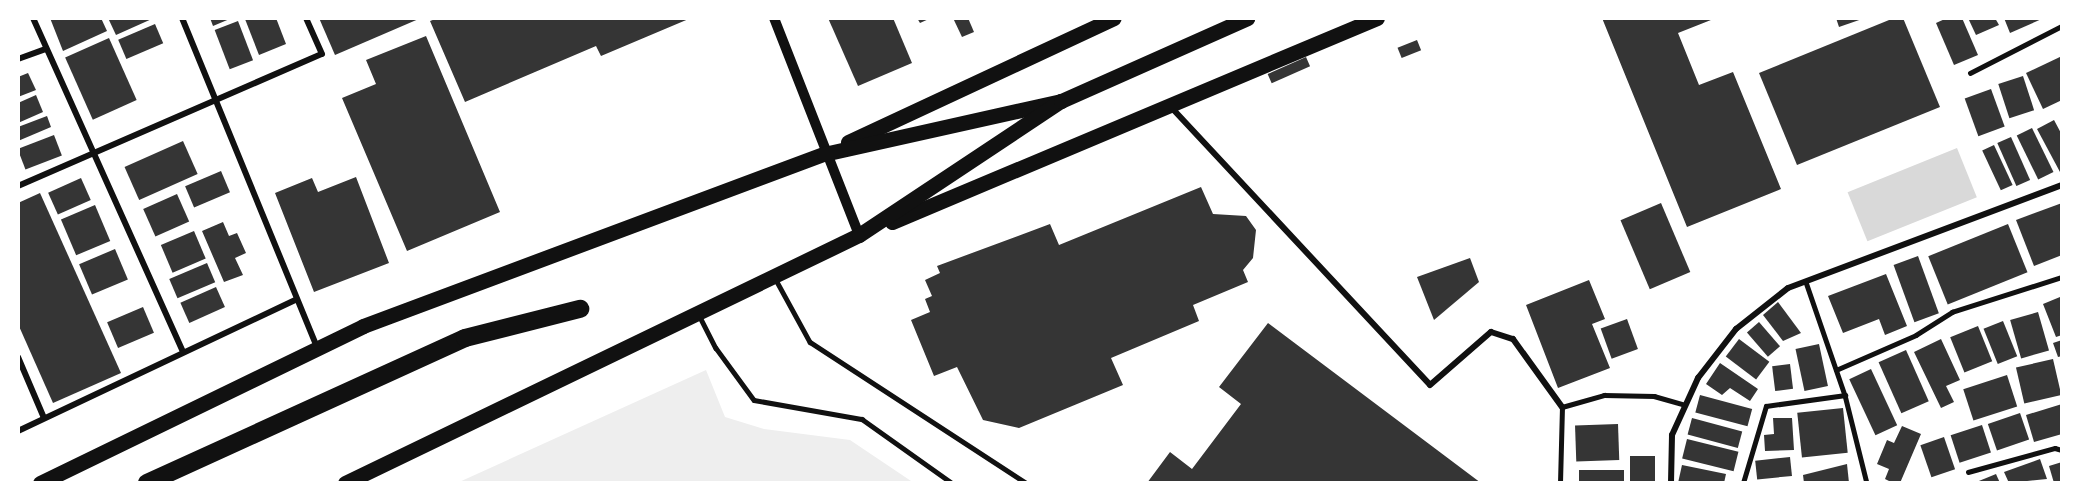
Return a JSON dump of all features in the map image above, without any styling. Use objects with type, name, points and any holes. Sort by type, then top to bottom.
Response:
[{"type":"highway","points":[[147,483],[465,338],[580,309]]},
{"type":"main road","points":[[40,483],[363,326],[824,154],[1114,18]]},
{"type":"main road","points":[[859,235],[1061,101],[1246,18]]},
{"type":"main road","points":[[345,483],[859,235],[1377,18]]},
{"type":"main road","points":[[824,154],[1061,101]]},
{"type":"street","points":[[33,18],[183,351]]},
{"type":"street","points":[[182,18],[216,96],[296,300],[318,348]]},
{"type":"street","points":[[18,186],[216,96],[322,54],[306,18]]},
{"type":"street","points":[[774,18],[824,154],[859,235]]},
{"type":"street","points":[[18,59],[45,49]]},
{"type":"street","points":[[1170,106],[1430,385],[1491,332],[1513,339],[1562,407]]},
{"type":"street","points":[[1671,483],[1672,435],[1698,378],[1736,329],[1788,288],[2062,185]]},
{"type":"street","points":[[18,431],[183,351],[296,300]]},
{"type":"street","points":[[18,357],[44,418]]},
{"type":"lane","points":[[1970,74],[2062,26]]},
{"type":"lane","points":[[774,276],[810,342],[1026,483]]},
{"type":"lane","points":[[1836,370],[1916,335],[1952,312],[2062,277]]},
{"type":"lane","points":[[1806,282],[1845,395],[1867,483]]},
{"type":"lane","points":[[698,313],[716,348],[754,400],[862,419],[952,483]]},
{"type":"lane","points":[[1560,483],[1562,407],[1604,395],[1654,396],[1685,405]]},
{"type":"lane","points":[[1743,483],[1766,406],[1845,395]]},
{"type":"lane","points":[[1968,472],[2055,448],[2062,450]]},
{"type":"shaded area","points":[[1957,148],[1977,197],[1867,241],[1848,192]]},
{"type":"shaded area","points":[[706,370],[725,417],[764,429],[850,440],[914,483],[457,483]]},
{"type":"building","points":[[50,18],[101,18],[107,31],[63,51]]},
{"type":"building","points":[[108,18],[154,18],[116,35]]},
{"type":"building","points":[[210,18],[232,18],[213,26]]},
{"type":"building","points":[[276,18],[286,44],[259,55],[245,19]]},
{"type":"building","points":[[319,18],[421,18],[335,55]]},
{"type":"building","points":[[438,18],[691,18],[601,56],[596,46],[465,102],[430,21]]},
{"type":"building","points":[[828,18],[893,18],[912,63],[858,86]]},
{"type":"building","points":[[917,18],[931,18],[920,23]]},
{"type":"building","points":[[953,18],[968,18],[974,32],[962,37]]},
{"type":"building","points":[[1602,18],[1716,18],[1678,33],[1699,85],[1733,72],[1781,189],[1687,227]]},
{"type":"building","points":[[1836,18],[1865,18],[1839,27]]},
{"type":"building","points":[[1894,18],[1903,18],[1940,107],[1797,165],[1759,73]]},
{"type":"building","points":[[1947,18],[1962,18],[1978,55],[1954,65],[1936,23]]},
{"type":"building","points":[[1968,18],[1995,18],[1999,25],[1976,35]]},
{"type":"building","points":[[2004,18],[2044,18],[2010,33]]},
{"type":"building","points":[[238,21],[253,60],[230,69],[215,30]]},
{"type":"building","points":[[155,24],[163,43],[126,59],[118,40]]},
{"type":"building","points":[[426,36],[500,212],[407,251],[342,98],[376,84],[366,60]]},
{"type":"building","points":[[109,38],[137,100],[93,120],[65,58]]},
{"type":"building","points":[[1417,40],[1421,50],[1402,58],[1398,48]]},
{"type":"building","points":[[2062,56],[2062,100],[2043,109],[2026,73]]},
{"type":"building","points":[[1306,57],[1310,66],[1272,83],[1268,74]]},
{"type":"building","points":[[28,73],[36,90],[18,97],[18,77]]},
{"type":"building","points":[[2023,76],[2034,110],[2009,118],[1998,84]]},
{"type":"building","points":[[1991,89],[2005,127],[1978,136],[1965,99]]},
{"type":"building","points":[[36,95],[43,112],[18,123],[18,103]]},
{"type":"building","points":[[47,116],[51,127],[18,141],[18,127]]},
{"type":"building","points":[[2054,120],[2062,135],[2060,172],[2037,129]]},
{"type":"building","points":[[2032,128],[2053,172],[2038,179],[2017,135]]},
{"type":"building","points":[[54,135],[62,156],[25,170],[18,149]]},
{"type":"building","points":[[2011,137],[2030,180],[2016,186],[1997,143]]},
{"type":"building","points":[[183,141],[198,174],[139,200],[125,167]]},
{"type":"building","points":[[1994,145],[2013,185],[2001,190],[1982,150]]},
{"type":"building","points":[[221,171],[230,192],[194,207],[185,186]]},
{"type":"building","points":[[356,177],[389,263],[314,292],[275,193],[312,178],[318,192]]},
{"type":"building","points":[[81,178],[91,200],[58,215],[48,193]]},
{"type":"building","points":[[1201,187],[1213,214],[1246,216],[1256,230],[1253,258],[1243,270],[1248,282],[1193,305],[1199,321],[1111,358],[1123,385],[1019,428],[983,420],[957,367],[934,376],[911,320],[930,312],[925,299],[932,296],[925,280],[940,273],[937,266],[1050,224],[1059,245]]},
{"type":"building","points":[[40,193],[121,373],[53,403],[18,324],[18,203]]},
{"type":"building","points":[[177,194],[189,221],[155,236],[143,209]]},
{"type":"building","points":[[1661,203],[1690,272],[1650,289],[1620,220]]},
{"type":"building","points":[[2062,203],[2062,255],[2034,266],[2016,220]]},
{"type":"building","points":[[95,205],[110,241],[76,255],[61,219]]},
{"type":"building","points":[[223,222],[229,236],[237,233],[246,253],[235,258],[243,275],[224,282],[202,231]]},
{"type":"building","points":[[2008,224],[2027,272],[1948,304],[1928,256]]},
{"type":"building","points":[[194,231],[206,259],[173,273],[161,245]]},
{"type":"building","points":[[115,249],[128,279],[92,295],[79,264]]},
{"type":"building","points":[[1918,256],[1939,313],[1914,322],[1894,265]]},
{"type":"building","points":[[1470,258],[1479,282],[1434,320],[1417,277]]},
{"type":"building","points":[[207,263],[215,282],[177,298],[169,279]]},
{"type":"building","points":[[1886,274],[1907,326],[1885,335],[1879,319],[1843,333],[1828,296]]},
{"type":"building","points":[[1589,280],[1605,319],[1592,324],[1610,368],[1558,388],[1526,305]]},
{"type":"building","points":[[216,287],[225,307],[189,323],[180,303]]},
{"type":"building","points":[[2060,297],[2062,335],[2056,337],[2043,304]]},
{"type":"building","points":[[1778,302],[1801,333],[1783,341],[1763,315]]},
{"type":"building","points":[[143,307],[154,333],[118,348],[107,322]]},
{"type":"building","points":[[2038,312],[2049,350],[2021,358],[2010,320]]},
{"type":"building","points":[[1627,319],[1638,349],[1612,359],[1601,329]]},
{"type":"building","points":[[2003,321],[2017,356],[1998,364],[1984,329]]},
{"type":"building","points":[[1759,322],[1780,346],[1768,357],[1747,332]]},
{"type":"building","points":[[1268,323],[1481,483],[1147,483],[1170,452],[1192,469],[1241,404],[1219,387]]},
{"type":"building","points":[[1978,326],[1992,361],[1964,372],[1950,337]]},
{"type":"building","points":[[1739,339],[1769,362],[1756,379],[1726,357]]},
{"type":"building","points":[[1941,339],[1960,380],[1946,386],[1954,402],[1941,408],[1914,352]]},
{"type":"building","points":[[2062,340],[2062,356],[2058,357],[2053,343]]},
{"type":"building","points":[[1819,344],[1828,386],[1804,391],[1796,349]]},
{"type":"building","points":[[1906,350],[1929,401],[1901,413],[1879,362]]},
{"type":"building","points":[[2053,359],[2061,395],[2024,404],[2016,368]]},
{"type":"building","points":[[1720,363],[1758,389],[1750,401],[1730,388],[1722,395],[1706,384]]},
{"type":"building","points":[[1790,364],[1793,389],[1775,391],[1772,366]]},
{"type":"building","points":[[1871,369],[1897,425],[1875,435],[1849,379]]},
{"type":"building","points":[[2007,375],[2017,406],[1973,421],[1963,389]]},
{"type":"building","points":[[1700,395],[1752,409],[1748,426],[1695,412]]},
{"type":"building","points":[[2062,404],[2062,434],[2034,442],[2026,415]]},
{"type":"building","points":[[1843,408],[1848,453],[1802,458],[1797,413]]},
{"type":"building","points":[[2020,413],[2029,439],[1997,451],[1988,424]]},
{"type":"building","points":[[1692,418],[1742,431],[1738,448],[1688,434]]},
{"type":"building","points":[[1773,418],[1792,418],[1794,450],[1765,451],[1764,435],[1774,434]]},
{"type":"building","points":[[1618,424],[1619,460],[1576,461],[1575,426]]},
{"type":"building","points":[[1982,425],[1991,453],[1960,463],[1951,435]]},
{"type":"building","points":[[1902,426],[1921,434],[1900,483],[1893,483],[1885,479],[1889,469],[1877,464],[1887,440],[1894,443]]},
{"type":"building","points":[[1944,437],[1955,469],[1931,477],[1920,445]]},
{"type":"building","points":[[1687,439],[1738,452],[1734,471],[1682,458]]},
{"type":"building","points":[[1630,456],[1655,456],[1655,483],[1630,483]]},
{"type":"building","points":[[1790,457],[1792,476],[1757,480],[1755,461]]},
{"type":"building","points":[[2040,459],[2047,479],[2009,483],[2004,472]]},
{"type":"building","points":[[2062,462],[2062,483],[2054,483],[2049,466]]},
{"type":"building","points":[[1847,464],[1849,483],[1804,483],[1803,475]]},
{"type":"building","points":[[1682,465],[1726,474],[1724,483],[1678,483]]},
{"type":"building","points":[[1579,470],[1624,470],[1624,483],[1579,483]]},
{"type":"building","points":[[1996,474],[2000,483],[1974,483]]}]
